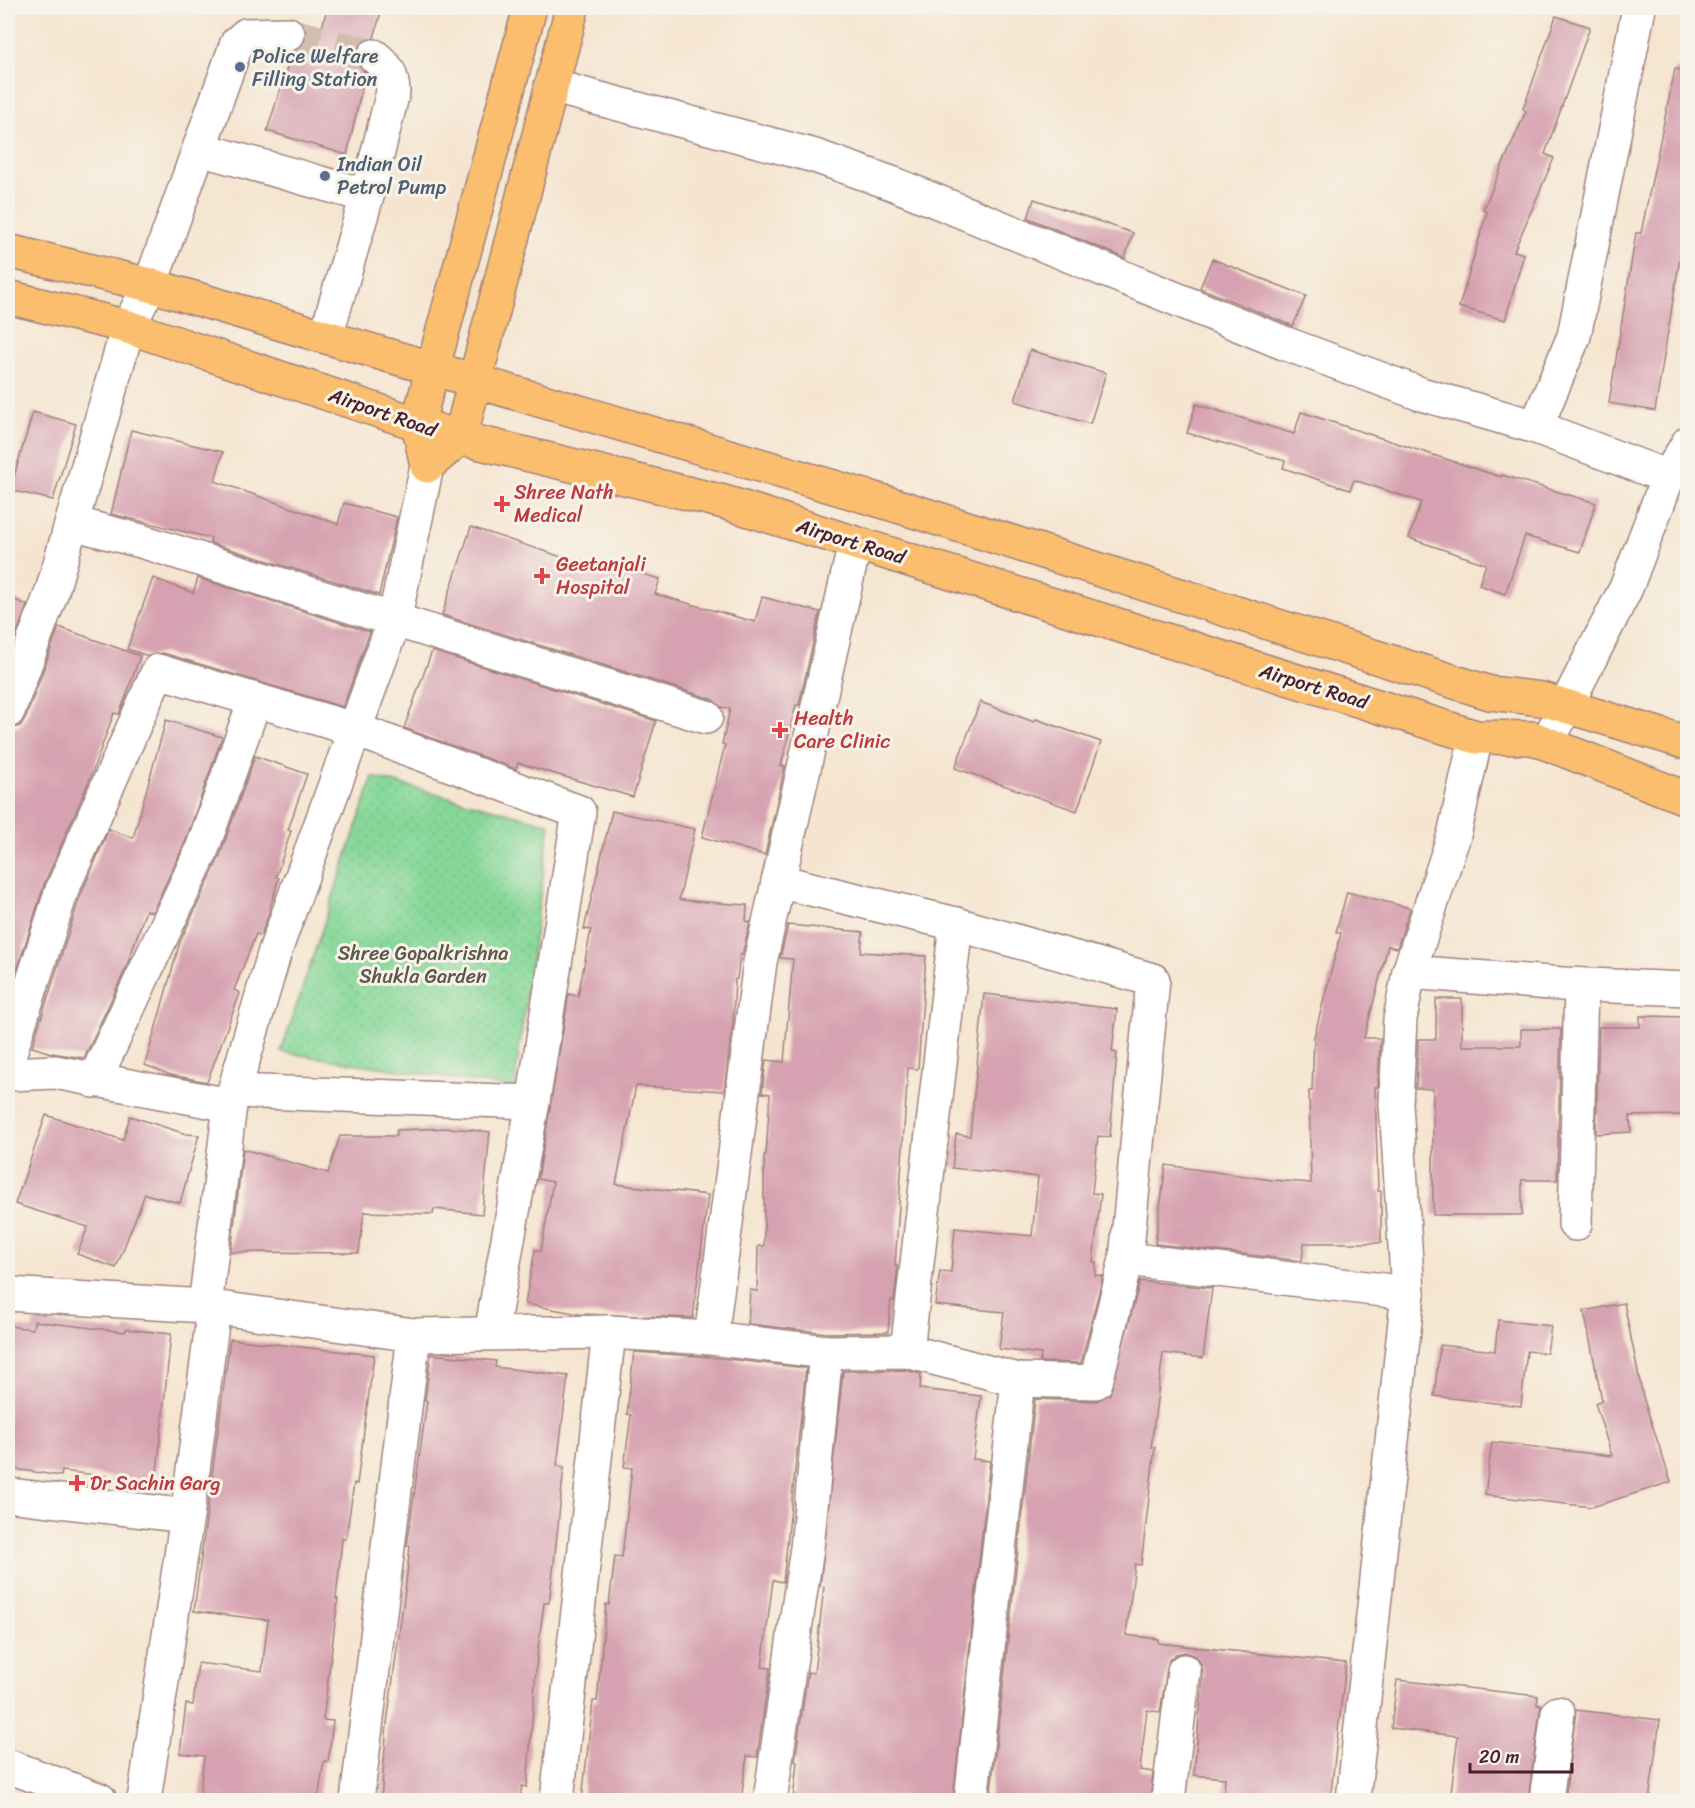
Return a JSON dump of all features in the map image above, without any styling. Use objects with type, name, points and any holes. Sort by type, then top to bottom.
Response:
[{"type":"main road","points":[[530,8],[418,423],[427,466],[460,438],[572,8]]},
{"type":"main road","points":[[8,251],[150,285],[326,336],[900,507],[1490,693],[1542,699],[1688,743]]},
{"type":"main road","name":"Airport Road","points":[[8,297],[128,327],[460,438],[724,502],[1476,736],[1533,738],[1688,799]]},
{"type":"street","points":[[1536,428],[1575,336],[1639,8]]},
{"type":"street","points":[[8,711],[52,591],[128,327],[150,285],[237,43],[246,35],[288,34]]},
{"type":"street","points":[[326,336],[367,196],[393,92],[392,76],[386,65],[374,56]]},
{"type":"street","points":[[551,86],[815,156],[894,184],[1294,347],[1421,394],[1536,428],[1668,477]]},
{"type":"street","points":[[200,149],[367,196]]},
{"type":"street","points":[[1547,743],[1626,588],[1668,477],[1688,443]]},
{"type":"street","points":[[144,1800],[187,1516],[212,1324],[205,1306],[233,1098],[275,951],[394,621],[427,466]]},
{"type":"street","points":[[72,523],[141,541],[706,717]]},
{"type":"street","points":[[711,1338],[760,962],[855,543]]},
{"type":"street","points":[[8,1059],[62,890],[158,671],[356,730],[579,812],[533,1102],[491,1333]]},
{"type":"street","points":[[94,1081],[201,852],[255,700]]},
{"type":"street","points":[[1353,1800],[1408,1293],[1396,1104],[1400,1018],[1409,972],[1454,835],[1476,736]]},
{"type":"street","points":[[8,1294],[205,1306],[414,1335],[609,1332],[711,1338],[826,1352],[907,1351],[1018,1380],[1096,1382],[1126,1259],[1152,980],[957,924],[778,881]]},
{"type":"street","points":[[907,1351],[957,924]]},
{"type":"street","points":[[1409,972],[1581,985],[1688,989]]},
{"type":"street","points":[[1575,1224],[1581,985]]},
{"type":"street","points":[[8,1074],[55,1072],[94,1081],[233,1098],[533,1102]]},
{"type":"street","points":[[1126,1259],[1408,1293]]},
{"type":"street","points":[[557,1800],[609,1332]]},
{"type":"street","points":[[357,1800],[414,1335]]},
{"type":"street","points":[[770,1800],[807,1548],[826,1352]]},
{"type":"street","points":[[971,1800],[1018,1380]]},
{"type":"street","points":[[8,1495],[187,1516]]},
{"type":"street","points":[[1168,1800],[1185,1671]]},
{"type":"street","points":[[1546,1800],[1558,1713]]},
{"type":"street","points":[[8,1766],[100,1800]]},
{"type":"green space","name":"Shree Gopalkrishna Shukla Garden","points":[[373,777],[550,824],[514,1088],[281,1052]]},
{"type":"building","points":[[327,8],[382,8],[374,38],[360,44],[356,52],[357,63],[365,73],[347,155],[267,131],[292,52],[298,50],[315,55]]},
{"type":"building","points":[[1556,16],[1590,27],[1545,154],[1554,158],[1514,251],[1524,254],[1505,320],[1459,307],[1487,212],[1483,210],[1526,111],[1523,109]]},
{"type":"building","points":[[1675,69],[1688,71],[1688,208],[1655,411],[1609,403],[1636,233],[1641,233]]},
{"type":"building","points":[[1034,199],[1133,233],[1125,258],[1028,218]]},
{"type":"building","points":[[1212,259],[1306,296],[1293,326],[1200,288]]},
{"type":"building","points":[[1030,350],[1106,373],[1090,424],[1015,401]]},
{"type":"building","points":[[1196,404],[1294,434],[1301,412],[1501,477],[1502,475],[1596,503],[1580,552],[1525,536],[1505,594],[1479,585],[1486,564],[1409,538],[1421,502],[1354,480],[1350,490],[1283,468],[1285,461],[1187,433]]},
{"type":"building","points":[[33,412],[76,424],[53,500],[10,490]]},
{"type":"building","points":[[131,430],[223,452],[215,481],[338,524],[344,503],[397,517],[379,595],[210,543],[211,538],[111,514]]},
{"type":"building","points":[[471,527],[601,570],[603,563],[660,579],[655,594],[755,622],[762,597],[820,612],[799,705],[796,705],[781,766],[785,766],[765,855],[702,837],[725,745],[722,744],[730,709],[721,707],[712,699],[442,615]]},
{"type":"building","points":[[153,578],[193,593],[198,578],[370,632],[343,707],[163,653],[148,656],[127,649]]},
{"type":"building","points":[[8,597],[27,605],[8,658]]},
{"type":"building","points":[[59,627],[140,656],[119,714],[114,713],[89,781],[45,882],[8,999],[8,729],[20,726],[26,717]]},
{"type":"building","points":[[432,651],[656,721],[633,797],[518,763],[516,769],[404,728]]},
{"type":"building","points":[[980,702],[1034,722],[1036,719],[1101,742],[1077,811],[955,768]]},
{"type":"building","points":[[166,720],[222,737],[184,845],[152,912],[146,910],[126,968],[84,1058],[51,1053],[32,1047],[80,897],[109,829],[133,838]]},
{"type":"building","points":[[255,756],[307,774],[288,830],[291,831],[276,877],[279,878],[268,915],[261,935],[256,934],[234,990],[240,993],[207,1082],[171,1075],[145,1065],[180,942],[219,858]]},
{"type":"building","points":[[612,811],[695,829],[679,900],[747,905],[746,921],[750,922],[742,955],[740,955],[737,979],[735,979],[733,1022],[724,1091],[636,1086],[616,1184],[708,1195],[693,1318],[579,1314],[525,1304],[535,1250],[541,1251],[553,1182],[538,1179],[569,994],[578,996],[591,930],[584,929]]},
{"type":"building","points":[[1347,892],[1410,908],[1397,948],[1388,946],[1364,1038],[1380,1038],[1378,1087],[1375,1087],[1378,1191],[1381,1191],[1381,1243],[1304,1243],[1302,1261],[1155,1244],[1166,1165],[1272,1180],[1311,1183],[1309,1091],[1312,1091],[1314,1037],[1341,933],[1336,932]]},
{"type":"building","points":[[788,925],[863,932],[861,952],[926,956],[918,1069],[908,1068],[895,1266],[897,1266],[897,1275],[894,1301],[891,1300],[888,1332],[827,1333],[748,1324],[750,1290],[757,1291],[758,1246],[764,1246],[764,1155],[766,1155],[770,1094],[762,1093],[766,1060],[784,1062],[793,959],[780,958]]},
{"type":"building","points":[[984,994],[1117,1009],[1112,1052],[1117,1053],[1110,1137],[1098,1136],[1092,1193],[1101,1194],[1093,1262],[1096,1262],[1095,1275],[1103,1276],[1081,1363],[1040,1362],[1041,1354],[999,1349],[1004,1312],[935,1305],[940,1271],[951,1272],[955,1228],[1032,1236],[1038,1177],[952,1168],[956,1134],[970,1136]]},
{"type":"building","points":[[1436,999],[1462,999],[1462,1046],[1521,1046],[1521,1029],[1561,1029],[1557,1180],[1522,1180],[1522,1215],[1433,1215],[1433,1089],[1416,1088],[1418,1039],[1436,1039]]},
{"type":"building","points":[[1640,1016],[1688,1017],[1688,1115],[1630,1116],[1631,1132],[1596,1134],[1599,1027],[1640,1027]]},
{"type":"building","points":[[46,1115],[123,1140],[130,1116],[186,1134],[199,1135],[180,1203],[145,1194],[116,1268],[77,1254],[88,1227],[15,1204]]},
{"type":"building","points":[[450,1128],[490,1132],[482,1214],[434,1209],[433,1214],[364,1212],[359,1253],[231,1252],[243,1149],[328,1173],[340,1136],[396,1136],[397,1130]]},
{"type":"building","points":[[1140,1281],[1212,1288],[1203,1358],[1163,1353],[1151,1447],[1155,1447],[1141,1565],[1135,1564],[1126,1635],[1158,1639],[1158,1643],[1346,1663],[1330,1800],[1292,1800],[1258,1796],[1257,1800],[1223,1800],[1225,1778],[1194,1775],[1203,1673],[1201,1663],[1196,1656],[1186,1652],[1176,1654],[1169,1660],[1160,1712],[1147,1710],[1140,1770],[1153,1772],[1150,1800],[990,1800],[1035,1399],[1096,1401],[1110,1394]]},
{"type":"building","points":[[1624,1303],[1643,1397],[1671,1482],[1592,1507],[1485,1495],[1492,1442],[1612,1456],[1595,1403],[1602,1400],[1584,1311]]},
{"type":"building","points":[[1498,1320],[1551,1326],[1547,1353],[1527,1351],[1521,1406],[1434,1396],[1440,1345],[1495,1351]]},
{"type":"building","points":[[34,1321],[125,1332],[126,1329],[171,1334],[156,1482],[62,1471],[61,1476],[8,1468],[8,1326],[33,1329]]},
{"type":"building","points":[[230,1339],[374,1355],[357,1484],[354,1483],[346,1539],[342,1539],[336,1599],[338,1599],[323,1720],[333,1721],[328,1762],[324,1761],[318,1800],[199,1800],[204,1756],[180,1753],[186,1704],[193,1705],[198,1663],[262,1671],[268,1620],[194,1611]]},
{"type":"building","points":[[634,1352],[709,1357],[806,1368],[783,1582],[773,1580],[762,1667],[770,1668],[757,1757],[747,1756],[741,1800],[582,1800],[593,1701],[597,1701],[606,1604],[609,1605],[615,1556],[622,1557],[632,1468],[624,1467],[631,1415],[627,1414]]},
{"type":"building","points":[[431,1354],[496,1361],[495,1367],[568,1376],[557,1466],[564,1467],[554,1563],[549,1603],[544,1603],[537,1657],[527,1787],[522,1786],[520,1800],[381,1800],[387,1723],[406,1583],[410,1546],[407,1546],[427,1401],[425,1400]]},
{"type":"building","points":[[905,1370],[921,1374],[920,1389],[981,1396],[973,1459],[990,1461],[953,1800],[793,1800],[797,1762],[795,1761],[808,1672],[814,1673],[824,1587],[820,1586],[843,1371]]},
{"type":"building","points":[[1397,1680],[1538,1696],[1537,1705],[1541,1705],[1528,1800],[1450,1800],[1458,1736],[1391,1728]]},
{"type":"building","points":[[1576,1710],[1660,1720],[1649,1800],[1565,1800]]},
{"type":"tunnel","points":[[288,34],[374,56]]},
{"type":"place","name":"Police Welfare Filling Station","points":[[240,67]]},
{"type":"place","name":"Indian Oil Petrol Pump","points":[[325,176]]},
{"type":"place","name":"Shree Nath Medical","points":[[502,504]]},
{"type":"place","name":"Geetanjali Hospital","points":[[542,576]]},
{"type":"place","name":"Health Care Clinic","points":[[780,730]]},
{"type":"place","name":"Dr Sachin Garg","points":[[77,1483]]}]
